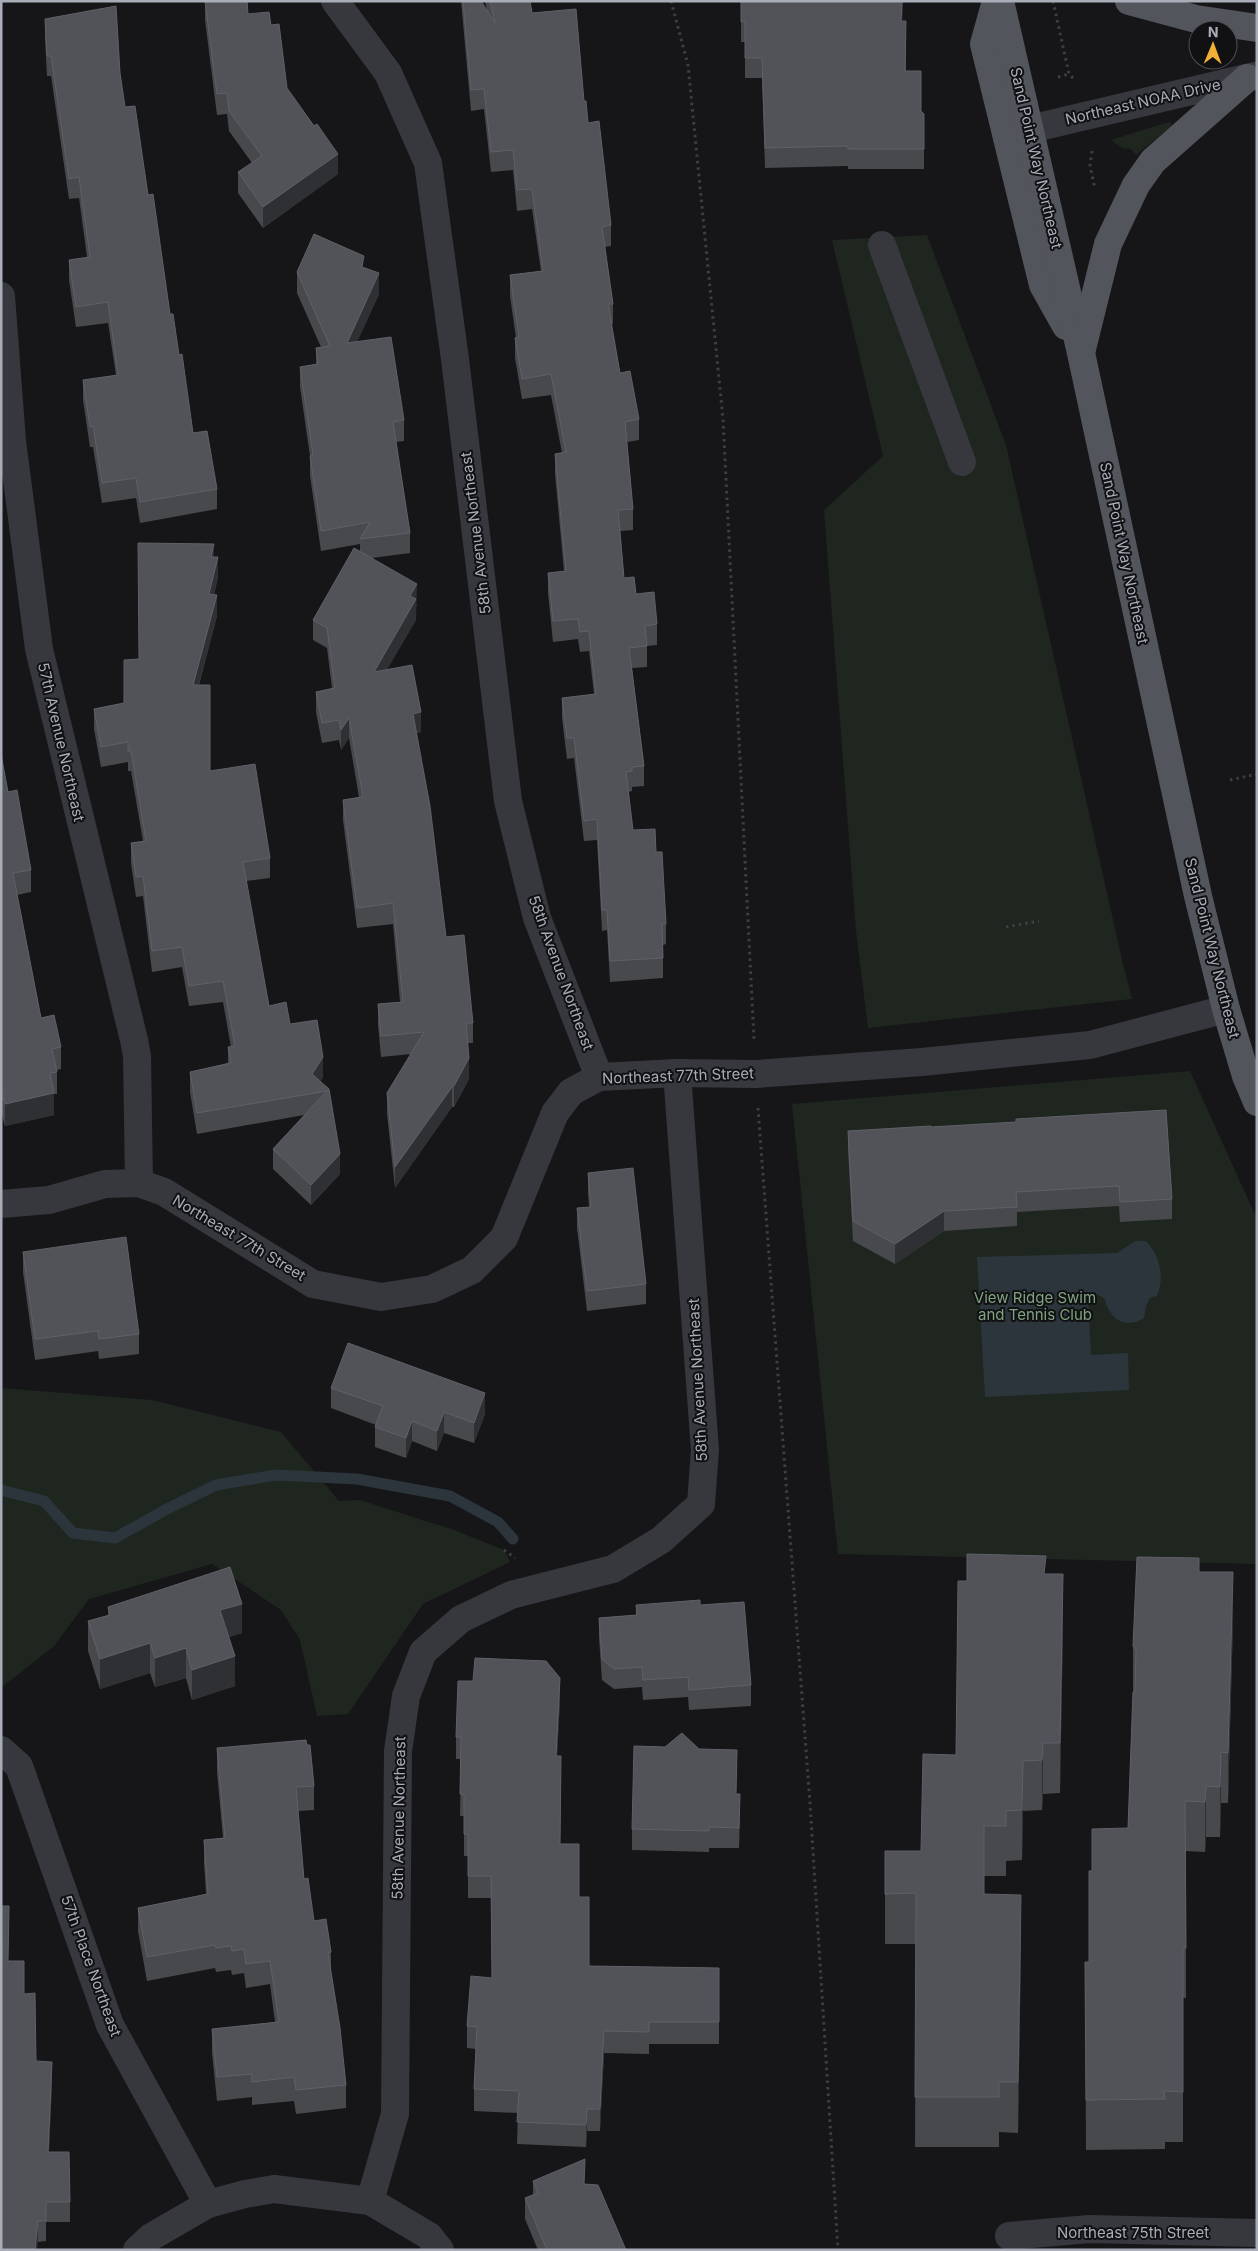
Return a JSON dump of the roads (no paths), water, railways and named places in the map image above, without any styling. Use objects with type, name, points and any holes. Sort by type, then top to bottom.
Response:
[{"type":"main road","name":"Sand Point Way Northeast","points":[[998,1],[1030,129],[1081,353],[1198,896],[1226,1009],[1246,1076],[1257,1102]]},
{"type":"main road","points":[[998,1],[984,44],[986,53],[1043,285],[1081,353]]},
{"type":"main road","points":[[1129,1],[1196,19],[1257,28]]},
{"type":"main road","points":[[1081,353],[1108,244],[1136,186],[1153,161],[1252,77]]},
{"type":"street","name":"58th Avenue Northeast","points":[[335,1],[388,73],[428,163],[455,359],[508,800],[537,918],[599,1077]]},
{"type":"street","name":"Northeast NOAA Drive","points":[[1030,129],[1252,77]]},
{"type":"street","points":[[882,245],[962,462]]},
{"type":"street","name":"57th Avenue Northeast","points":[[1,296],[12,441],[39,649],[137,1056],[138,1184]]},
{"type":"street","name":"Northeast 77th Street","points":[[1,1204],[49,1200],[105,1184],[138,1184],[164,1192],[314,1284],[381,1297],[432,1289],[472,1270],[504,1238],[555,1113],[571,1092],[599,1077],[677,1073],[766,1073],[922,1062],[1090,1045],[1226,1009]]},
{"type":"street","name":"58th Avenue Northeast","points":[[370,2201],[395,2114],[398,1751],[406,1696],[423,1652],[461,1619],[511,1595],[613,1569],[661,1540],[701,1504],[705,1450],[677,1073]]},
{"type":"street","name":"57th Place Northeast","points":[[1,1750],[19,1766],[110,2025],[208,2204]]},
{"type":"street","points":[[137,2250],[151,2237],[208,2204],[245,2194],[274,2189],[370,2201],[428,2236],[440,2250]]},
{"type":"street","name":"Northeast 75th Street","points":[[1009,2236],[1089,2229],[1257,2233]]},
{"type":"waterway","points":[[1,1490],[44,1501],[73,1533],[115,1538],[167,1509],[216,1485],[276,1475],[357,1479],[450,1496],[498,1522],[513,1539]]},
{"type":"park label","name":"View Ridge Swim and Tennis Club","points":[[1035,1306]]}]
